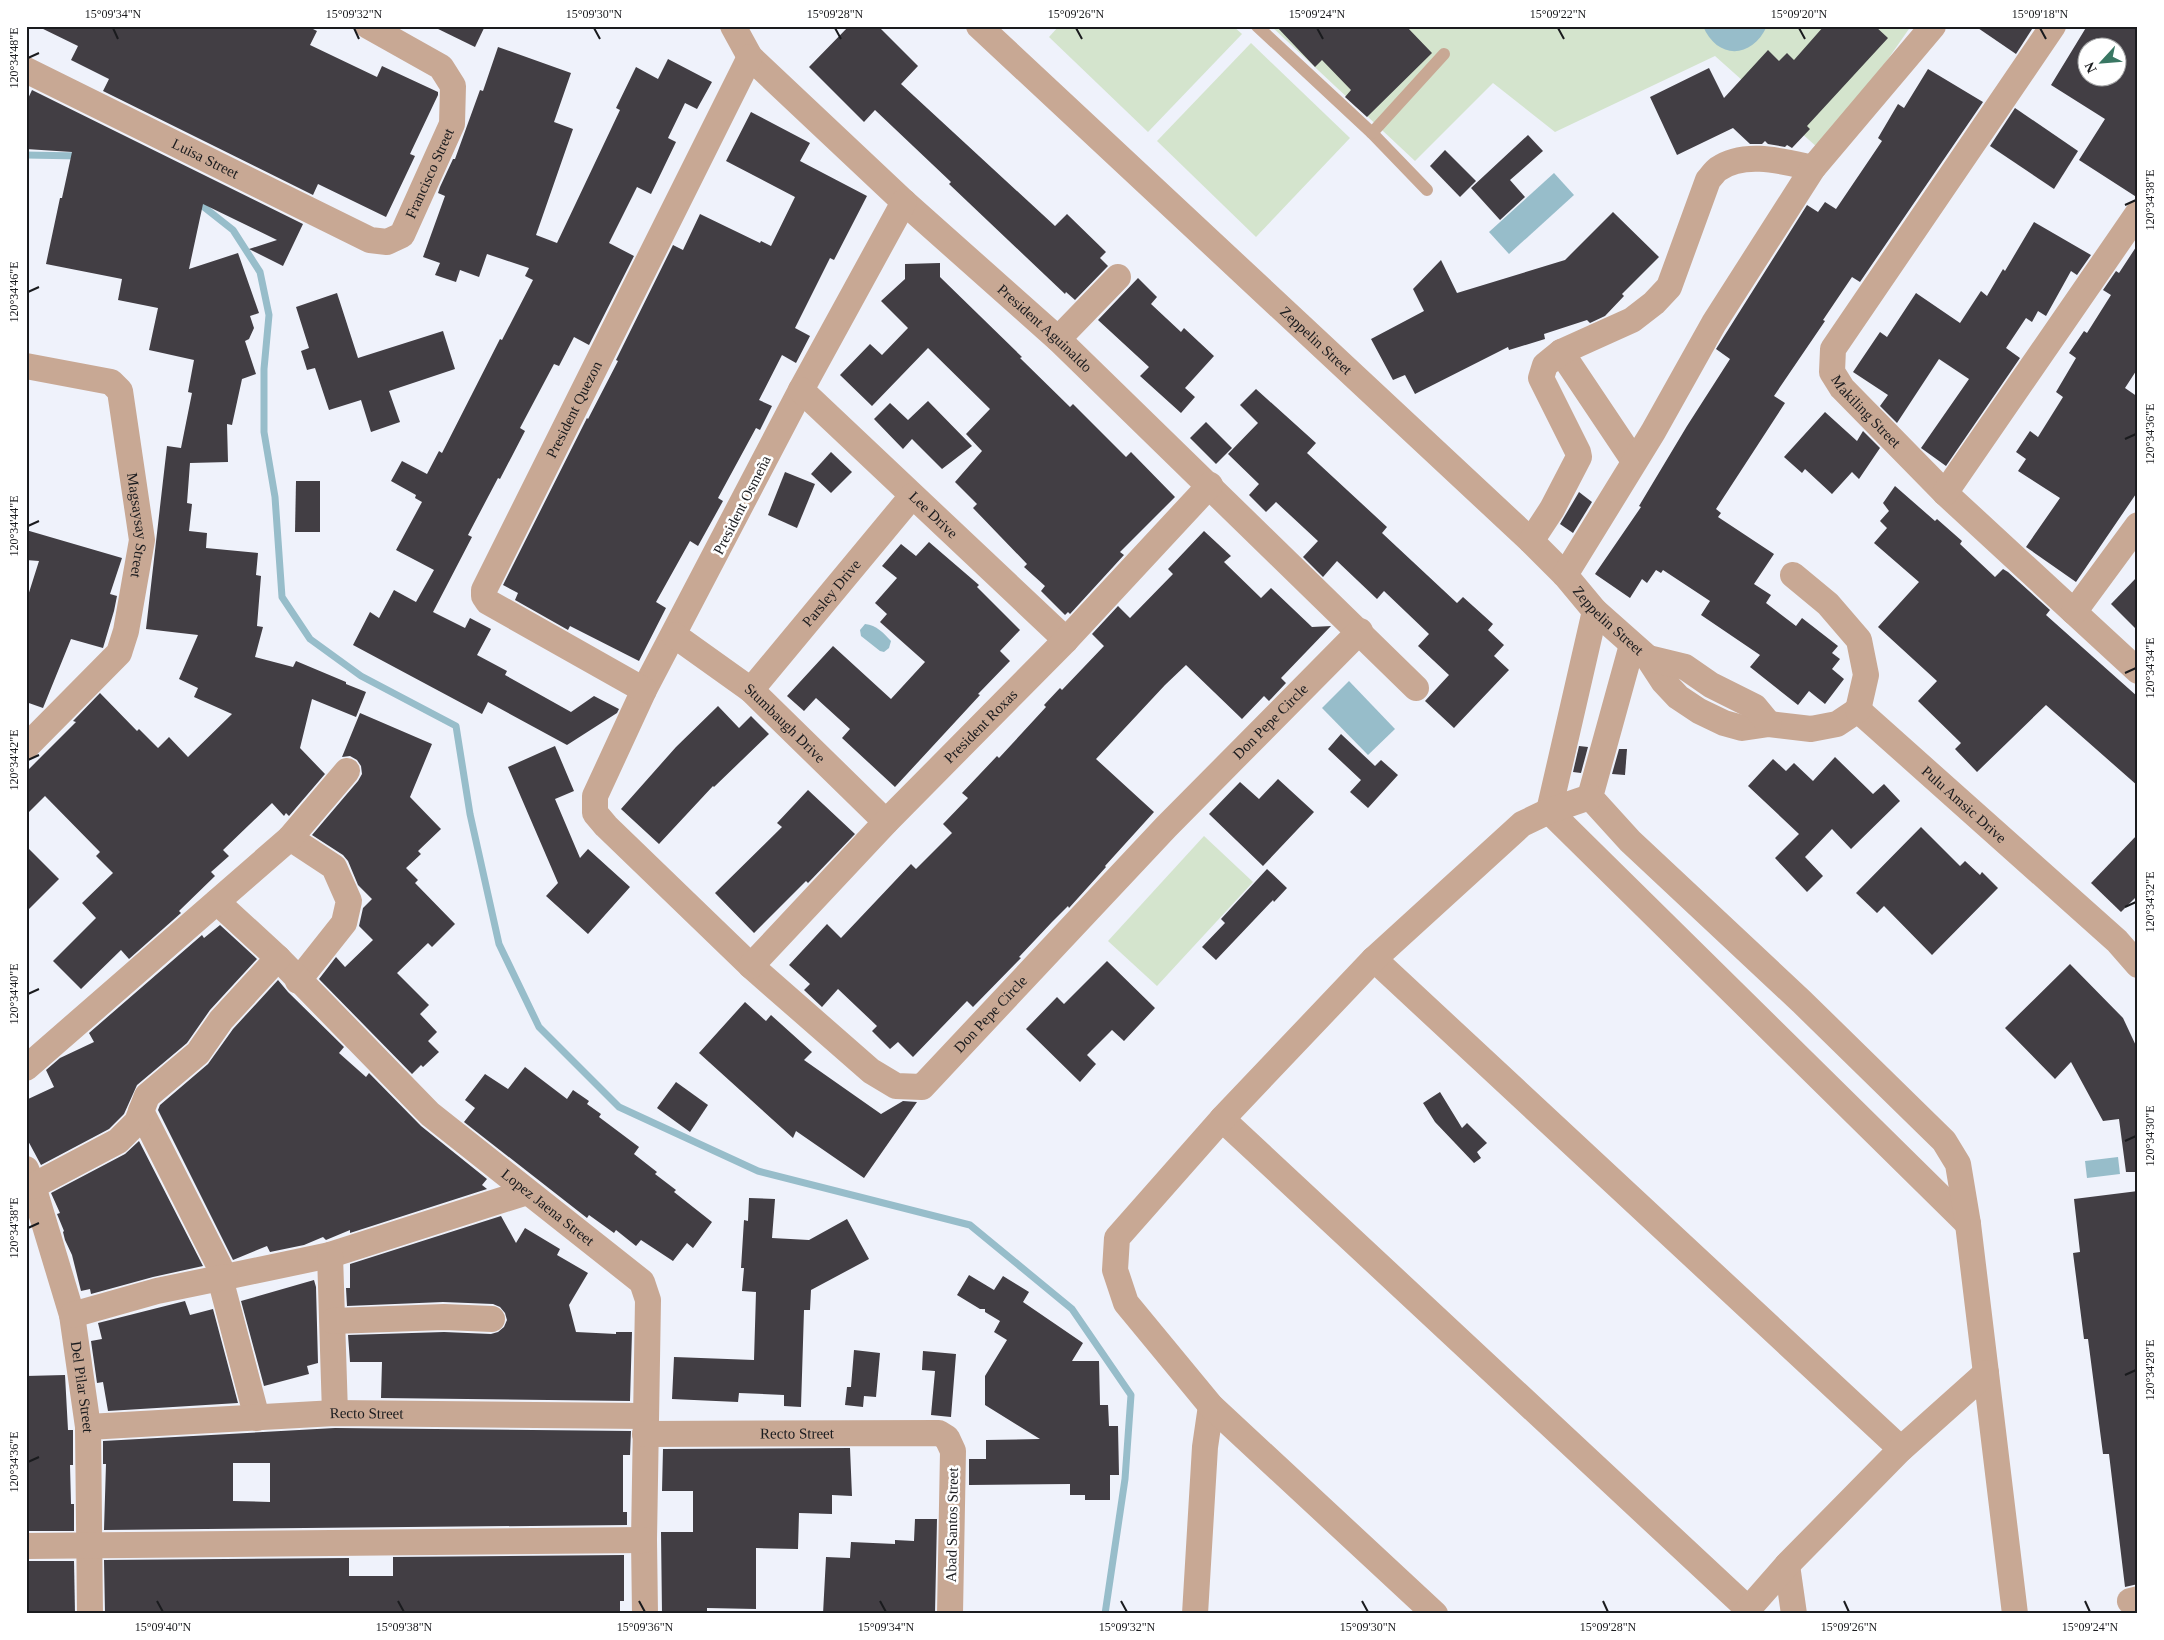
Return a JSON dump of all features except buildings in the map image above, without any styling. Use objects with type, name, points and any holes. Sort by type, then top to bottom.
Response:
[{"type":"street","name":"Francisco Street","points":[[368,26],[441,67],[453,86],[452,124],[402,234],[387,242]]},
{"type":"street","name":"President Aguinaldo","points":[[733,26],[750,57],[904,202],[1058,339],[1360,631],[1416,688]]},
{"type":"street","name":"Zeppelin Street","points":[[979,26],[1531,541],[1595,611],[1640,651],[1678,697],[1699,711],[1724,723],[1742,728],[1769,724],[1811,729],[1836,724],[1858,710]]},
{"type":"street","points":[[1564,575],[1653,432],[1714,323],[1813,168],[1933,26]]},
{"type":"street","name":"Makiling Street","points":[[2053,26],[1833,349],[1832,372],[1842,388],[1945,493],[2138,671]]},
{"type":"street","name":"President Quezon","points":[[644,690],[488,602],[484,596],[484,590],[750,57]]},
{"type":"street","name":"Luisa Street","points":[[26,70],[370,240],[387,242]]},
{"type":"street","points":[[1531,541],[1552,510],[1579,457],[1541,378],[1545,365],[1561,352],[1632,320],[1654,303],[1669,287],[1708,180],[1719,169],[1735,161],[1753,159],[1773,160],[1813,168]]},
{"type":"street","name":"President Osmeña","points":[[595,814],[595,796],[644,690],[801,390],[904,202]]},
{"type":"street","points":[[1945,493],[2138,213]]},
{"type":"street","points":[[1058,339],[1118,277]]},
{"type":"street","points":[[1561,352],[1634,461]]},
{"type":"street","name":"Magsaysay Street","points":[[26,366],[111,382],[120,391],[142,540],[126,631],[119,653],[29,739]]},
{"type":"street","name":"Lee Drive","points":[[801,390],[1066,640]]},
{"type":"street","name":"President Roxas","points":[[751,966],[886,822],[1066,640],[1210,485]]},
{"type":"street","name":"Parsley Drive","points":[[751,690],[912,496]]},
{"type":"street","points":[[2074,612],[2138,525]]},
{"type":"street","points":[[1794,575],[1828,604],[1859,640],[1866,675],[1858,710]]},
{"type":"street","points":[[1549,810],[1595,611]]},
{"type":"street","name":"Don Pepe Circle","points":[[595,814],[751,966],[871,1071],[896,1086],[922,1087],[1166,827],[1360,631]]},
{"type":"street","name":"Stumbaugh Drive","points":[[674,635],[751,690],[886,822]]},
{"type":"street","points":[[1590,797],[1606,740],[1640,651]]},
{"type":"street","name":"Pulu Amsic Drive","points":[[1858,710],[2117,941],[2138,965]]},
{"type":"street","points":[[1567,735],[1606,740]]},
{"type":"street","points":[[26,1068],[290,838],[347,771]]},
{"type":"street","points":[[1435,1614],[1211,1406],[1126,1303],[1115,1270],[1117,1238],[1222,1119],[1374,959],[1522,824],[1549,810],[1590,797]]},
{"type":"street","points":[[1590,797],[1630,841],[1802,1002],[1944,1141],[1958,1164],[1968,1224],[2016,1614]]},
{"type":"street","points":[[1549,810],[1968,1224]]},
{"type":"street","points":[[290,838],[334,867],[349,901],[344,923],[298,980]]},
{"type":"street","name":"Lopez Jaena Street","points":[[217,902],[278,958],[430,1114],[642,1282],[648,1300],[644,1540],[646,1614]]},
{"type":"street","points":[[30,1177],[118,1140],[137,1122],[147,1096],[198,1053],[221,1020],[278,958]]},
{"type":"street","points":[[1374,959],[1901,1449]]},
{"type":"street","points":[[141,1111],[222,1278],[257,1418]]},
{"type":"street","points":[[1222,1119],[1746,1612],[1787,1565],[1901,1449],[1986,1373]]},
{"type":"street","name":"Del Pilar Street","points":[[30,1177],[72,1315],[88,1427],[91,1547],[90,1614]]},
{"type":"street","points":[[72,1315],[157,1291],[330,1256],[527,1192]]},
{"type":"street","points":[[330,1256],[335,1413]]},
{"type":"street","points":[[333,1321],[444,1317],[492,1319]]},
{"type":"street","points":[[1195,1614],[1205,1447],[1211,1406]]},
{"type":"street","name":"Recto Street","points":[[88,1427],[335,1413],[645,1425],[939,1433],[947,1438]]},
{"type":"street","name":"Abad Santos Street","points":[[947,1438],[952,1451],[950,1614]]},
{"type":"street","points":[[26,1546],[91,1547],[644,1540]]},
{"type":"street","points":[[1787,1565],[1794,1614]]},
{"type":"lane","points":[[1257,26],[1372,133],[1427,190]]},
{"type":"lane","points":[[1372,133],[1444,54]]},
{"type":"green space","points":[[1059,26],[1233,26],[1242,34],[1148,132],[1049,37]]},
{"type":"green space","points":[[1271,26],[1911,26],[1879,72],[1818,148],[1715,56],[1555,132],[1493,83],[1415,161]]},
{"type":"green space","points":[[1251,43],[1350,138],[1256,237],[1157,141]]},
{"type":"green space","points":[[1204,836],[1253,882],[1157,986],[1108,941]]},
{"type":"water","points":[[1703,26],[1767,26],[1761,37],[1753,45],[1735,51],[1725,50],[1717,45],[1709,37]]},
{"type":"water","points":[[1554,173],[1574,195],[1509,254],[1489,232]]},
{"type":"water","points":[[865,624],[876,628],[891,641],[889,648],[884,652],[880,651],[861,636],[860,630]]},
{"type":"water","points":[[1349,681],[1395,729],[1368,755],[1322,708]]},
{"type":"water","points":[[2118,1157],[2120,1174],[2087,1178],[2085,1161]]},
{"type":"waterway","points":[[26,155],[80,156]]},
{"type":"waterway","points":[[195,200],[233,230],[260,272],[269,315],[264,369],[264,432],[275,497],[282,597],[310,639],[361,676],[456,726],[470,814],[499,944],[539,1027],[619,1107],[758,1171],[970,1225],[1072,1309],[1131,1395],[1125,1479],[1105,1614]]}]
